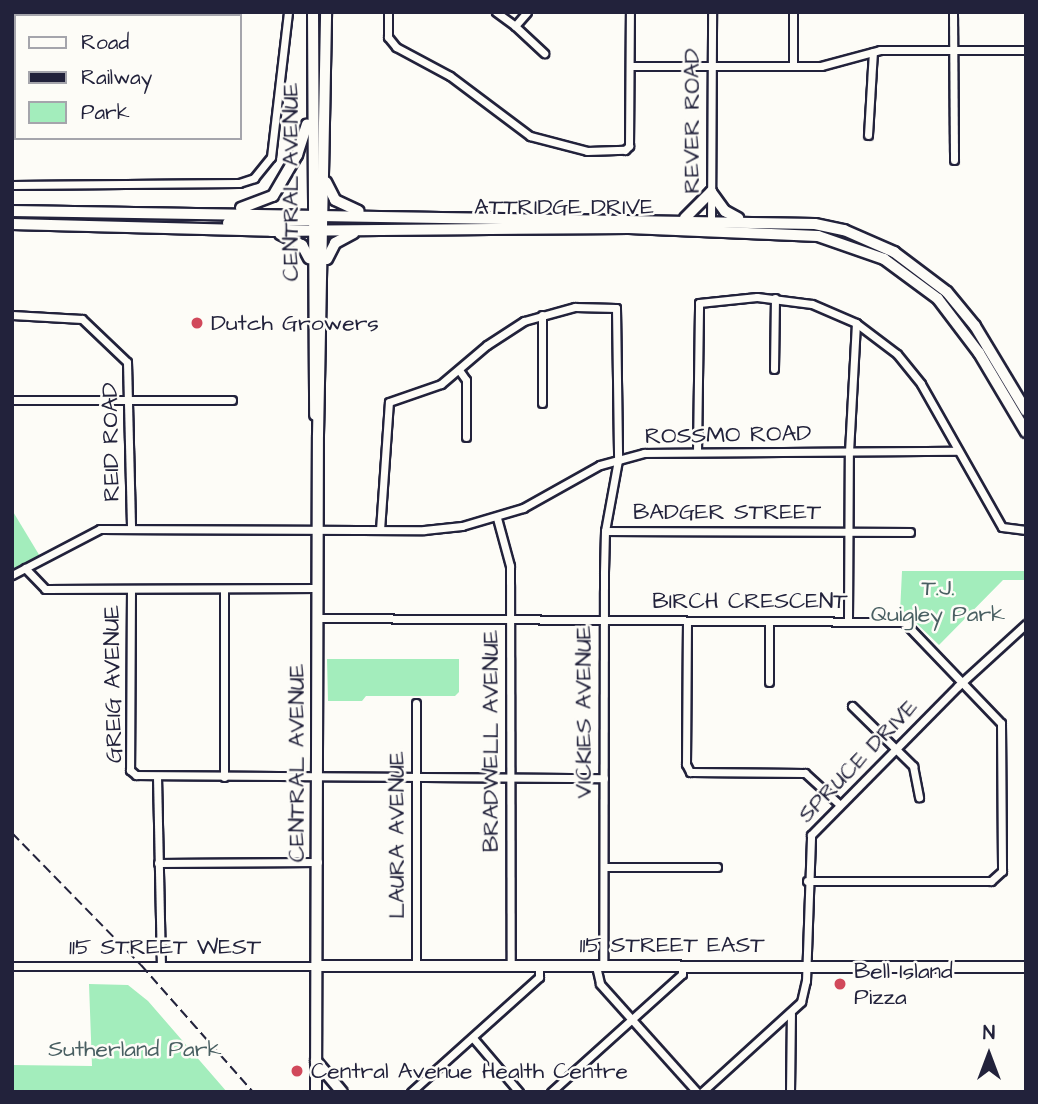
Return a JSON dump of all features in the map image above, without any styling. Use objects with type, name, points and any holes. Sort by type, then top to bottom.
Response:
[{"type":"main road","name":"CENTRAL AVENUE","points":[[313,12],[311,113],[315,221],[312,265],[318,435],[316,1087]]},
{"type":"main road","name":"CENTRAL AVENUE","points":[[315,221],[324,176],[326,12]]},
{"type":"main road","points":[[210,211],[249,207],[273,196],[301,147],[311,113]]},
{"type":"main road","points":[[324,176],[340,204],[374,215]]},
{"type":"main road","points":[[683,219],[696,211],[711,192],[725,211],[744,220]]},
{"type":"main road","name":"ATTRIDGE DRIVE","points":[[12,211],[210,211],[315,221],[324,231],[359,232],[711,224],[744,220],[816,224],[844,230],[894,252],[947,292],[975,326],[1012,386],[1023,413],[1026,432]]},
{"type":"main road","name":"ATTRIDGE DRIVE","points":[[12,223],[271,231],[315,221],[374,215],[683,219],[818,236],[864,250],[899,268],[932,294],[960,325],[1023,413]]},
{"type":"main road","name":"CENTRAL AVENUE","points":[[315,221],[324,231],[318,435]]},
{"type":"main road","points":[[193,227],[315,221]]},
{"type":"main road","points":[[271,231],[302,244],[312,265]]},
{"type":"main road","points":[[324,265],[335,243],[359,232]]},
{"type":"main road","points":[[1012,386],[1026,394]]},
{"type":"main road","name":"115 STREET EAST","points":[[317,966],[1026,967]]},
{"type":"main road","points":[[316,1061],[342,1092],[316,1087]]},
{"type":"street","points":[[12,185],[239,183],[254,178],[271,157],[288,12]]},
{"type":"street","points":[[388,12],[388,37],[396,47],[450,76],[509,125],[565,148],[628,149],[630,12]]},
{"type":"street","points":[[496,12],[544,53]]},
{"type":"street","points":[[515,26],[527,12]]},
{"type":"street","name":"REVER ROAD","points":[[711,224],[712,12]]},
{"type":"street","points":[[793,12],[793,66]]},
{"type":"street","points":[[953,12],[954,160]]},
{"type":"street","points":[[630,66],[793,66],[835,64],[873,52],[1026,50]]},
{"type":"street","points":[[869,135],[873,52]]},
{"type":"street","points":[[774,369],[775,298]]},
{"type":"street","points":[[697,452],[699,303],[712,299],[775,298],[812,304],[856,323],[905,364],[1002,527],[1026,530]]},
{"type":"street","name":"VICKIES AVENUE","points":[[542,315],[590,305],[612,305],[618,310],[618,460],[605,531],[604,867],[600,966]]},
{"type":"street","name":"REID ROAD","points":[[12,315],[71,316],[91,324],[127,362],[131,529]]},
{"type":"street","points":[[380,530],[390,402],[441,384],[499,335],[542,315],[542,402]]},
{"type":"street","points":[[848,620],[849,452],[856,323]]},
{"type":"street","points":[[459,370],[466,380],[466,437]]},
{"type":"street","points":[[12,400],[232,400]]},
{"type":"street","name":"ROSSMO ROAD","points":[[318,530],[436,530],[496,518],[536,501],[588,470],[644,453],[957,450]]},
{"type":"street","name":"BRADWELL AVENUE","points":[[496,518],[510,566],[511,966]]},
{"type":"street","name":"REID ROAD","points":[[12,575],[86,533],[131,529],[318,530]]},
{"type":"street","name":"BADGER STREET","points":[[605,531],[910,532]]},
{"type":"street","points":[[25,568],[46,589],[131,589]]},
{"type":"street","name":"GREIG AVENUE","points":[[157,776],[136,775],[130,770],[131,589],[318,588]]},
{"type":"street","points":[[224,776],[225,589]]},
{"type":"street","name":"BIRCH CRESCENT","points":[[318,618],[904,622],[996,715],[1002,727],[1002,871],[997,878],[807,881]]},
{"type":"street","points":[[687,621],[686,764],[690,772],[805,773],[839,804]]},
{"type":"street","points":[[769,621],[769,682]]},
{"type":"street","name":"SPRUCE DRIVE","points":[[791,1014],[801,1002],[806,966],[807,881],[811,835],[963,680],[1026,624]]},
{"type":"street","name":"LAURA AVENUE","points":[[416,703],[416,966]]},
{"type":"street","points":[[852,706],[912,766],[919,797]]},
{"type":"street","points":[[161,965],[157,776],[604,778]]},
{"type":"street","points":[[158,863],[318,862]]},
{"type":"street","points":[[604,867],[717,867]]},
{"type":"street","name":"115 STREET WEST","points":[[12,966],[317,966]]},
{"type":"street","points":[[411,1092],[539,977],[539,966]]},
{"type":"street","points":[[600,966],[600,984],[699,1092],[791,1014]]},
{"type":"street","points":[[551,1092],[682,974],[682,966]]},
{"type":"street","points":[[790,1092],[791,1014]]},
{"type":"street","points":[[473,1038],[519,1092]]},
{"type":"green space","points":[[12,510],[41,558],[12,575]]},
{"type":"green space","name":"T.J. Quigley Park","points":[[902,571],[1026,571],[1026,580],[1003,580],[939,645],[912,619],[900,613]]},
{"type":"green space","points":[[327,659],[459,659],[459,692],[455,696],[366,696],[362,701],[328,701]]},
{"type":"green space","name":"Sutherland Park","points":[[89,984],[128,985],[148,1001],[227,1092],[12,1092],[12,1065],[92,1066]]},
{"type":"railway","points":[[12,833],[141,965],[253,1092]]},
{"type":"place","name":"Dutch Growers","points":[[197,323]]},
{"type":"place","name":"Bell Island Pizza","points":[[840,984]]},
{"type":"place","name":"Central Avenue Health Centre","points":[[297,1071]]}]
